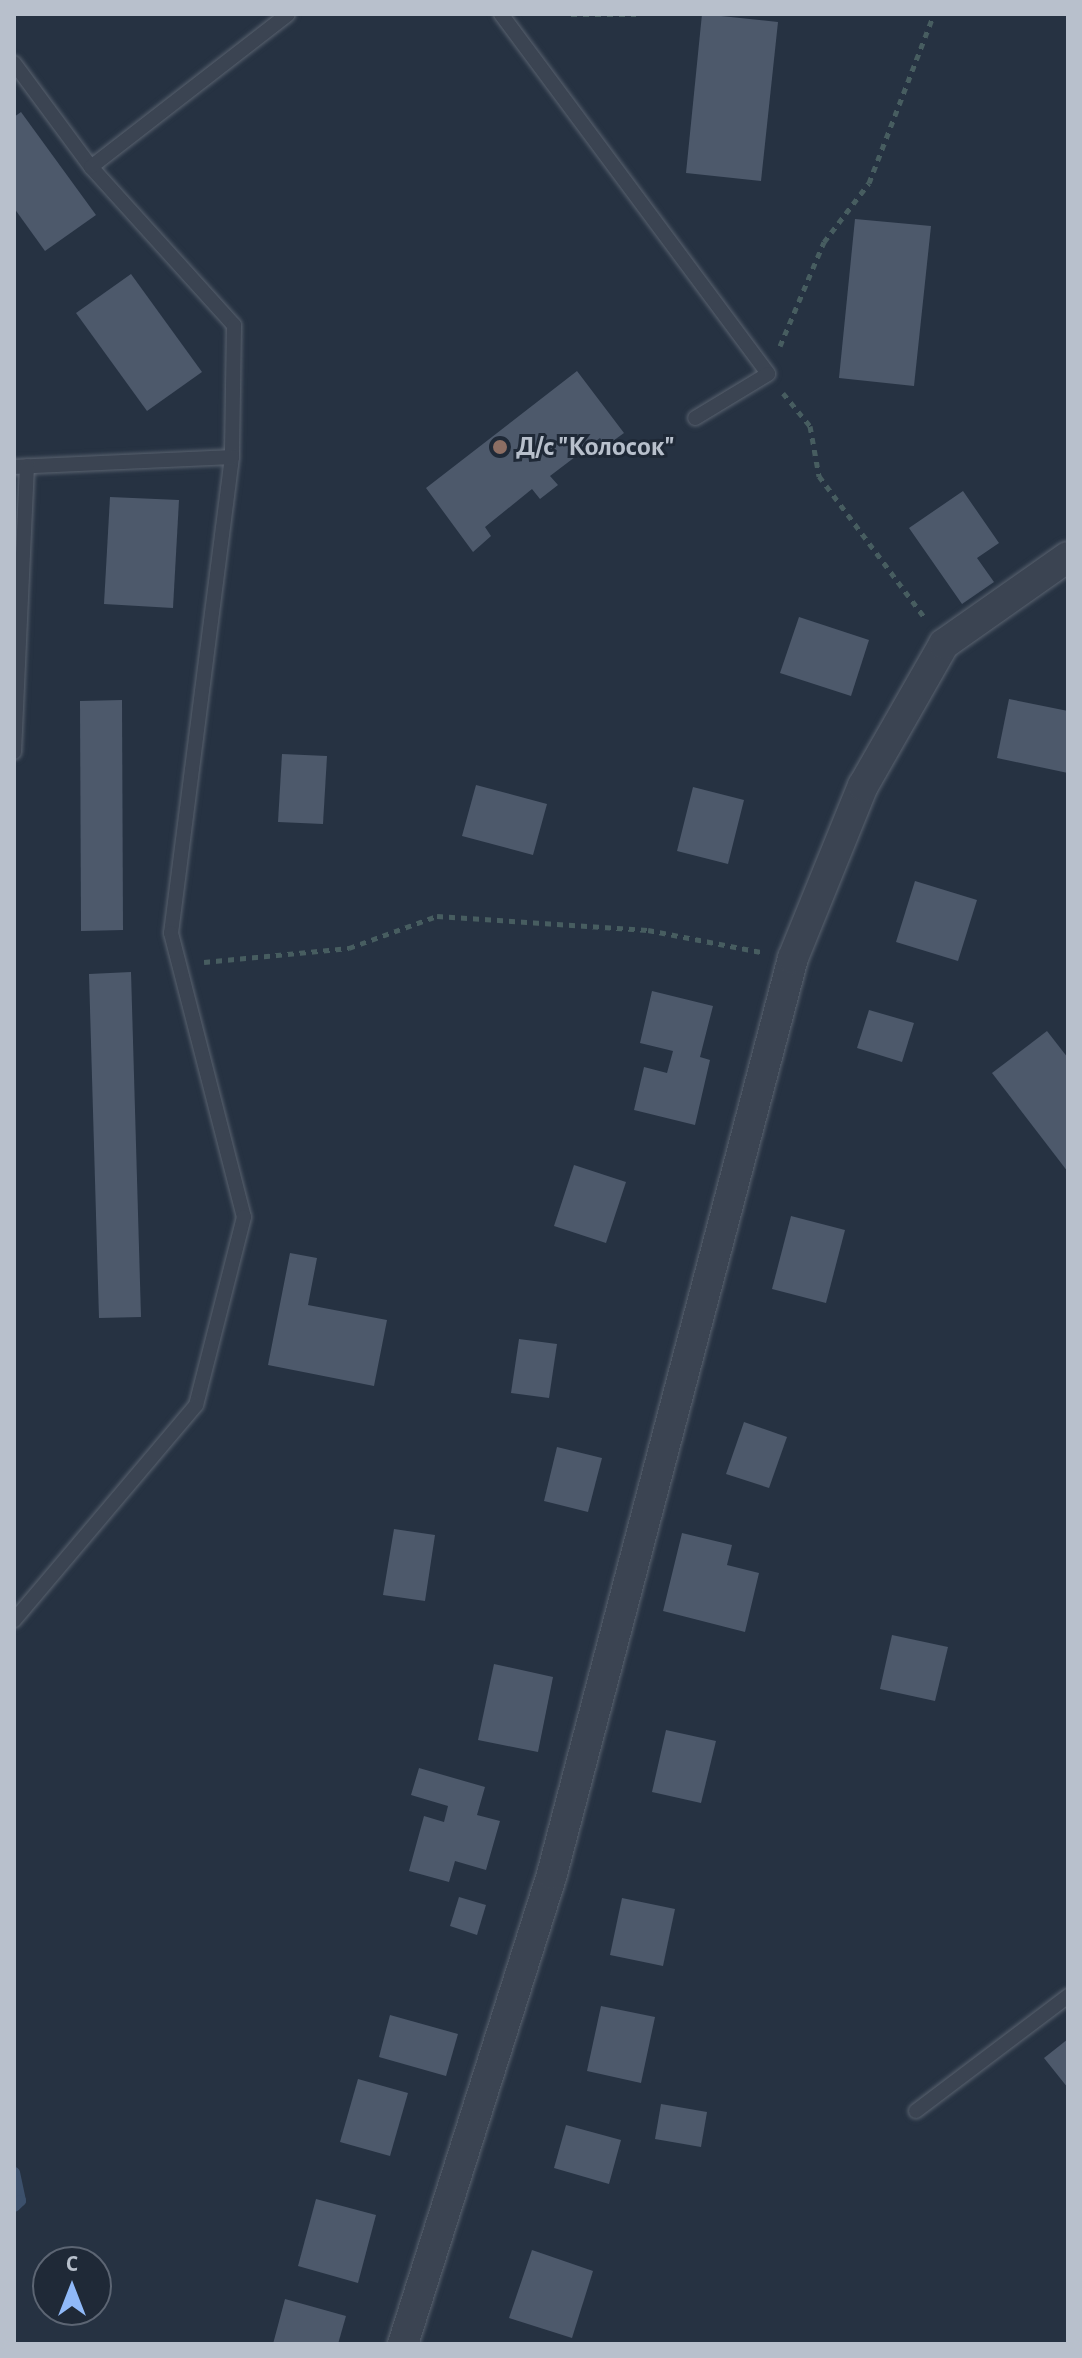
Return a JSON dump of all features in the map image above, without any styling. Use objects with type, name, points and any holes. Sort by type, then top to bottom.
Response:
[{"type":"street","points":[[403,2344],[552,1874],[793,958],[863,786],[944,644],[1068,557]]},
{"type":"lane","points":[[91,167],[288,14]]},
{"type":"lane","points":[[501,14],[768,374],[695,418]]},
{"type":"lane","points":[[14,63],[91,167],[234,325],[232,457],[171,933],[244,1217],[196,1405],[34,1603],[14,1620]]},
{"type":"lane","points":[[14,752],[21,467],[232,457]]},
{"type":"lane","points":[[916,2111],[1068,1996]]},
{"type":"path","points":[[571,14],[636,14]]},
{"type":"path","points":[[934,14],[869,183],[824,242],[768,374],[810,426],[819,476],[944,644]]},
{"type":"path","points":[[179,965],[349,948],[437,916],[648,930],[793,958]]},
{"type":"building","points":[[702,14],[778,22],[761,181],[686,173]]},
{"type":"building","points":[[21,112],[96,215],[45,251],[14,208],[14,117]]},
{"type":"building","points":[[855,219],[931,226],[914,386],[839,378]]},
{"type":"building","points":[[131,274],[202,372],[147,411],[76,313]]},
{"type":"building","points":[[577,371],[624,433],[606,446],[600,438],[550,476],[558,485],[540,499],[532,489],[485,527],[491,536],[473,552],[426,488]]},
{"type":"building","points":[[963,491],[999,543],[977,558],[994,582],[962,604],[909,528]]},
{"type":"building","points":[[110,497],[179,500],[173,608],[104,604]]},
{"type":"building","points":[[799,617],[869,640],[851,696],[780,673]]},
{"type":"building","points":[[1009,699],[1068,711],[1068,773],[997,758]]},
{"type":"building","points":[[122,700],[123,930],[81,931],[80,701]]},
{"type":"building","points":[[282,754],[327,756],[323,824],[278,822]]},
{"type":"building","points":[[476,785],[547,804],[533,855],[462,836]]},
{"type":"building","points":[[693,787],[744,800],[728,864],[677,851]]},
{"type":"building","points":[[915,881],[977,900],[958,961],[896,942]]},
{"type":"building","points":[[131,972],[141,1317],[99,1318],[89,974]]},
{"type":"building","points":[[652,991],[713,1006],[700,1057],[710,1060],[695,1125],[634,1110],[644,1067],[667,1073],[673,1051],[640,1043]]},
{"type":"building","points":[[869,1010],[914,1023],[902,1062],[857,1048]]},
{"type":"building","points":[[1047,1031],[1068,1058],[1068,1172],[992,1073]]},
{"type":"building","points":[[574,1165],[626,1182],[606,1243],[554,1226]]},
{"type":"building","points":[[791,1216],[845,1230],[826,1303],[772,1289]]},
{"type":"building","points":[[290,1253],[317,1258],[308,1305],[387,1320],[374,1386],[268,1365]]},
{"type":"building","points":[[519,1339],[557,1344],[549,1398],[511,1393]]},
{"type":"building","points":[[744,1422],[787,1437],[769,1488],[726,1474]]},
{"type":"building","points":[[557,1447],[602,1458],[588,1512],[544,1501]]},
{"type":"building","points":[[394,1529],[435,1535],[425,1601],[383,1595]]},
{"type":"building","points":[[682,1533],[732,1545],[727,1565],[759,1573],[745,1632],[663,1611]]},
{"type":"building","points":[[892,1635],[948,1647],[935,1701],[880,1689]]},
{"type":"building","points":[[494,1664],[553,1677],[538,1752],[478,1740]]},
{"type":"building","points":[[666,1730],[716,1741],[701,1803],[652,1792]]},
{"type":"building","points":[[419,1768],[485,1787],[477,1815],[500,1821],[486,1870],[455,1861],[449,1882],[409,1871],[424,1816],[444,1822],[448,1806],[411,1795]]},
{"type":"building","points":[[459,1897],[486,1905],[477,1935],[450,1926]]},
{"type":"building","points":[[622,1898],[675,1909],[663,1966],[610,1955]]},
{"type":"building","points":[[601,2006],[655,2017],[641,2083],[587,2071]]},
{"type":"building","points":[[390,2015],[458,2034],[446,2076],[379,2057]]},
{"type":"building","points":[[1068,2039],[1068,2088],[1044,2058]]},
{"type":"building","points":[[358,2079],[408,2093],[390,2156],[340,2142]]},
{"type":"building","points":[[661,2104],[707,2112],[701,2147],[655,2139]]},
{"type":"building","points":[[566,2125],[621,2140],[609,2184],[554,2168]]},
{"type":"building","points":[[316,2199],[376,2215],[358,2283],[298,2266]]},
{"type":"building","points":[[532,2250],[593,2271],[572,2338],[509,2318]]},
{"type":"building","points":[[285,2299],[346,2316],[338,2344],[273,2344]]},
{"type":"waterway","points":[[14,2172],[20,2200],[14,2206]]},
{"type":"place","name":"Д/c \"Колосок\"","points":[[500,447]]}]
